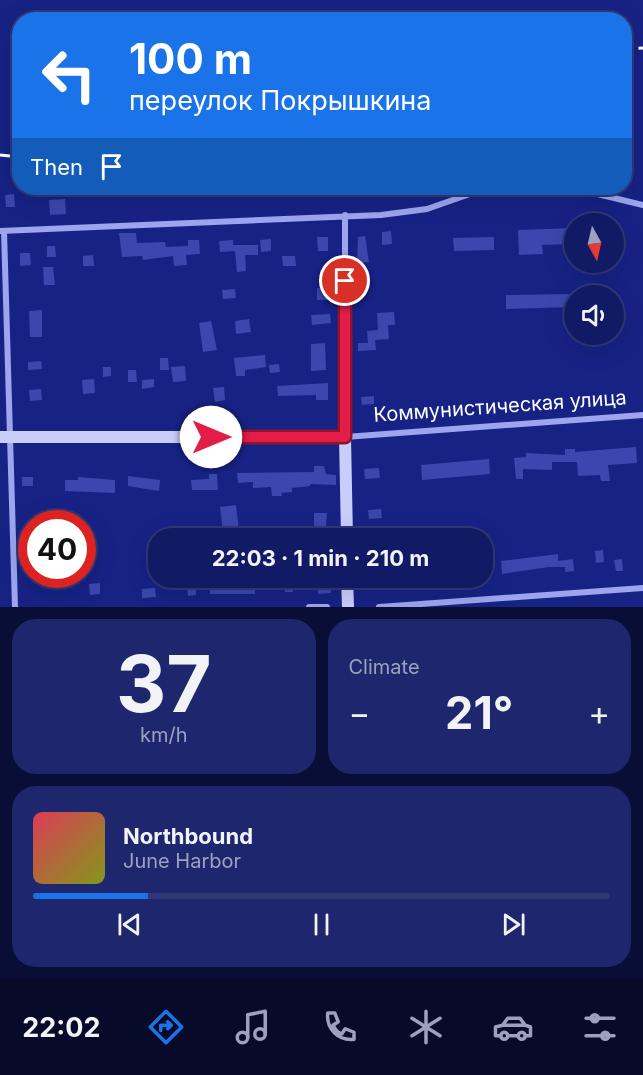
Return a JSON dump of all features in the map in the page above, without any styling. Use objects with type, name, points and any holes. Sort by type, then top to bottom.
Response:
[{"type":"street","points":[[15,607],[4,437],[2,231],[381,215],[428,209],[467,195]]},
{"type":"street","points":[[602,195],[643,205]]},
{"type":"street","points":[[345,215],[347,528]]},
{"type":"street","name":"Коммунистическая улица","points":[[4,437],[345,437],[643,415]]},
{"type":"street","points":[[347,588],[348,607]]},
{"type":"street","points":[[378,607],[643,588]]},
{"type":"street","points":[[309,607],[327,607]]},
{"type":"building","points":[[5,195],[14,195],[15,207],[6,207]]},
{"type":"building","points":[[65,199],[66,214],[50,215],[49,200]]},
{"type":"building","points":[[564,228],[564,244],[542,245],[543,254],[519,255],[518,230]]},
{"type":"building","points":[[391,231],[392,244],[382,245],[382,232]]},
{"type":"building","points":[[119,233],[136,233],[137,243],[165,242],[166,247],[188,246],[188,240],[199,240],[200,254],[186,255],[187,265],[174,266],[173,256],[143,260],[142,256],[122,257]]},
{"type":"building","points":[[365,236],[369,262],[357,263],[358,237]]},
{"type":"building","points":[[317,237],[328,237],[328,251],[318,251]]},
{"type":"building","points":[[494,237],[494,250],[454,251],[453,238]]},
{"type":"building","points":[[271,239],[271,251],[261,252],[260,240]]},
{"type":"building","points":[[233,240],[233,245],[258,245],[258,255],[245,255],[246,271],[237,272],[235,251],[220,252],[219,241]]},
{"type":"building","points":[[47,246],[55,246],[56,257],[47,257]]},
{"type":"building","points":[[20,253],[30,253],[31,265],[20,266]]},
{"type":"building","points":[[93,255],[94,266],[83,266],[83,256]]},
{"type":"building","points":[[282,256],[295,256],[296,266],[283,266]]},
{"type":"building","points":[[43,267],[53,267],[55,285],[44,285]]},
{"type":"building","points":[[317,288],[333,288],[333,300],[317,300]]},
{"type":"building","points":[[235,289],[236,298],[223,299],[222,290]]},
{"type":"building","points":[[564,294],[564,307],[506,309],[506,295]]},
{"type":"building","points":[[42,310],[42,337],[30,337],[29,311]]},
{"type":"building","points":[[394,312],[395,325],[388,325],[389,339],[375,340],[376,350],[358,351],[358,343],[368,343],[367,331],[378,330],[377,313]]},
{"type":"building","points":[[330,314],[331,323],[312,325],[311,315]]},
{"type":"building","points":[[249,319],[251,332],[236,334],[235,321]]},
{"type":"building","points":[[211,321],[217,350],[203,352],[199,323]]},
{"type":"building","points":[[325,343],[326,370],[311,371],[311,344]]},
{"type":"building","points":[[265,355],[266,367],[245,370],[245,376],[236,376],[234,358]]},
{"type":"building","points":[[160,358],[168,358],[169,370],[160,370]]},
{"type":"building","points":[[41,361],[42,369],[28,370],[28,362]]},
{"type":"building","points":[[279,364],[280,372],[270,373],[269,365]]},
{"type":"building","points":[[185,366],[186,381],[173,382],[171,367]]},
{"type":"building","points":[[103,367],[111,367],[111,376],[103,377]]},
{"type":"building","points":[[128,370],[136,370],[137,382],[128,382]]},
{"type":"building","points":[[94,379],[95,393],[83,394],[82,380]]},
{"type":"building","points":[[154,379],[154,387],[142,389],[142,380]]},
{"type":"building","points":[[328,383],[328,400],[316,400],[316,395],[278,396],[277,386]]},
{"type":"building","points":[[224,387],[225,400],[215,402],[213,388]]},
{"type":"building","points":[[41,389],[42,400],[30,401],[29,390]]},
{"type":"building","points":[[374,396],[374,404],[362,405],[361,397]]},
{"type":"building","points":[[636,447],[637,463],[608,465],[610,481],[601,481],[600,475],[578,476],[577,462],[552,462],[552,470],[523,469],[523,479],[516,479],[514,458],[526,457],[526,453],[565,455],[565,449],[575,449],[575,452]]},
{"type":"building","points":[[489,459],[490,474],[422,480],[421,465]]},
{"type":"building","points":[[314,466],[324,466],[326,474],[336,475],[336,485],[310,484],[310,486],[292,488],[292,492],[281,493],[282,496],[272,496],[271,487],[253,488],[253,482],[238,483],[237,473],[314,472]]},
{"type":"building","points":[[379,468],[380,478],[365,479],[364,469]]},
{"type":"building","points":[[209,474],[217,474],[218,490],[192,490],[191,480],[209,479]]},
{"type":"building","points":[[128,476],[160,480],[159,491],[128,486]]},
{"type":"building","points":[[22,477],[33,477],[33,486],[22,486]]},
{"type":"building","points":[[78,477],[115,480],[115,493],[65,491],[65,480],[78,480]]},
{"type":"building","points":[[236,505],[239,528],[222,528],[220,507]]},
{"type":"building","points":[[381,509],[382,518],[369,519],[368,510]]},
{"type":"building","points":[[314,513],[327,513],[326,528],[314,528]]},
{"type":"building","points":[[603,550],[604,562],[596,563],[595,551]]},
{"type":"building","points":[[558,554],[558,561],[573,559],[574,571],[565,572],[565,567],[549,567],[502,574],[501,561]]},
{"type":"building","points":[[622,559],[623,571],[616,571],[614,560]]},
{"type":"building","points":[[96,583],[100,583],[100,594],[90,595],[89,588],[96,588]]},
{"type":"building","points":[[155,588],[156,597],[142,598],[142,589]]},
{"type":"building","points":[[187,588],[196,588],[196,595],[188,596]]},
{"type":"building","points":[[210,588],[254,588],[255,594],[210,594]]},
{"type":"building","points":[[285,588],[293,588],[293,592],[285,592]]},
{"type":"building","points":[[318,588],[331,588],[331,593],[318,594]]},
{"type":"railway","points":[[632,49],[643,48]]},
{"type":"railway","points":[[0,155],[12,156]]},
{"type":"route","points":[[211,437],[345,437],[345,281]]}]
